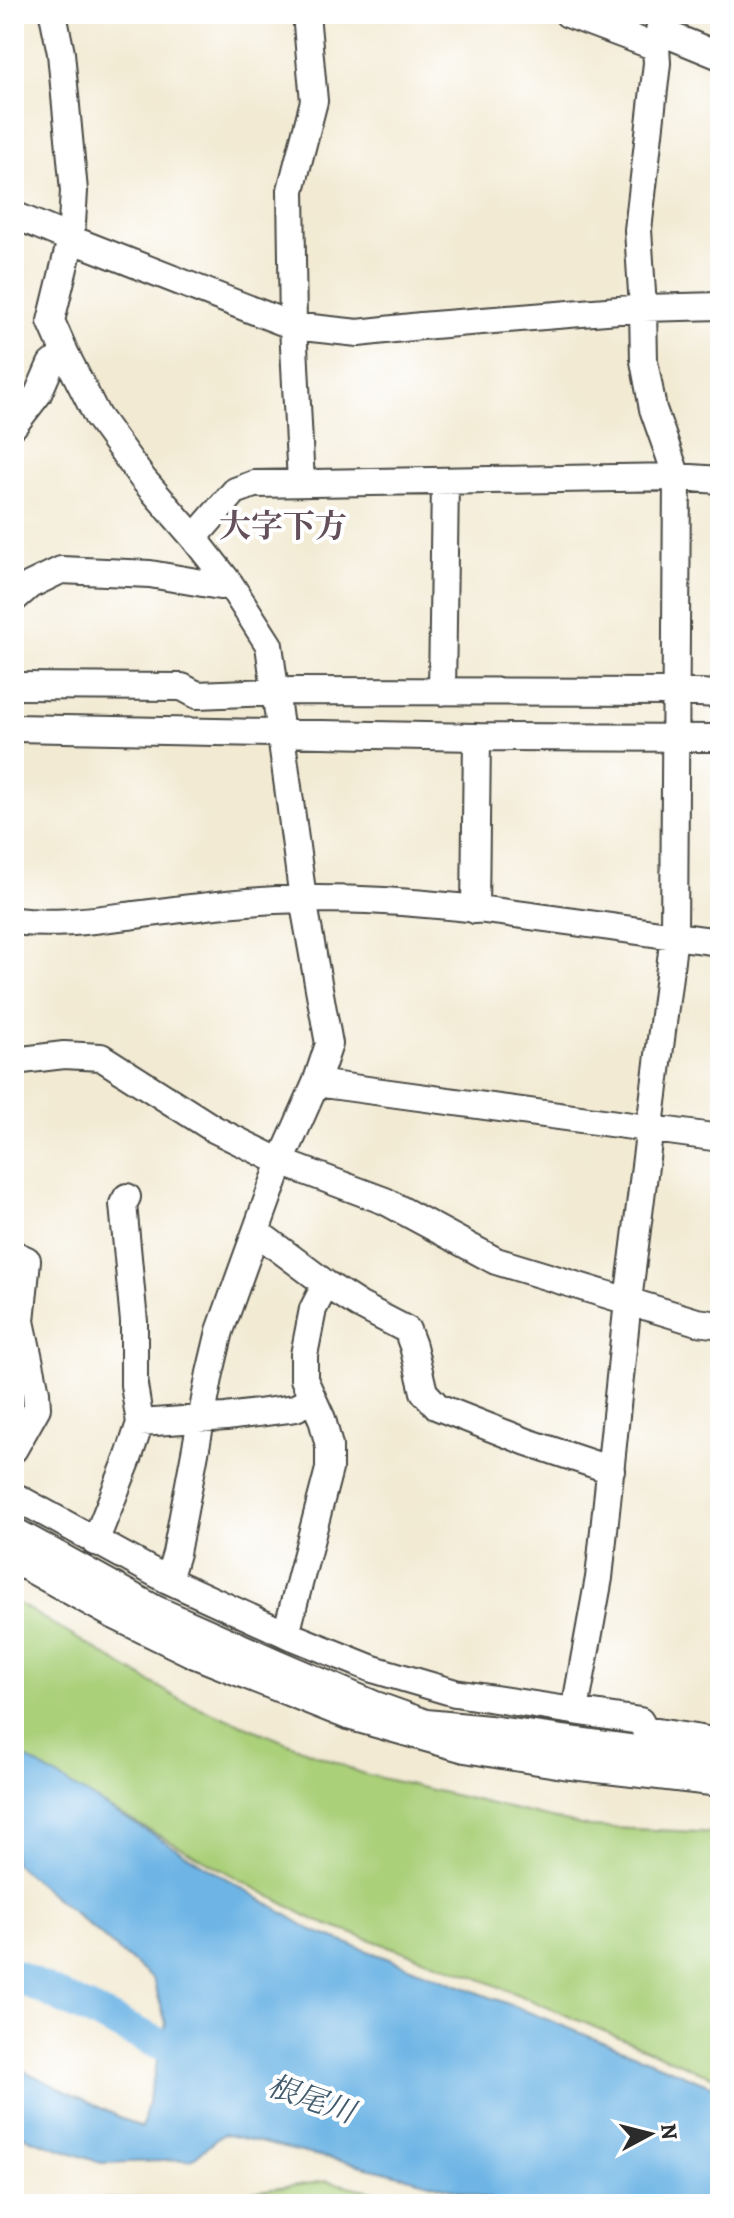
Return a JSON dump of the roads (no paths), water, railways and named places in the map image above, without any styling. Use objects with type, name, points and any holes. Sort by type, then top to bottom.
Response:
[{"type":"street","points":[[53,14],[61,53],[74,191],[71,239],[51,321],[97,416],[143,479],[230,584],[269,645],[303,899],[329,1044],[316,1083],[281,1162],[220,1331],[168,1580]]},
{"type":"street","points":[[301,483],[293,326],[291,190],[314,101],[306,14]]},
{"type":"street","points":[[568,14],[667,29],[720,56]]},
{"type":"street","points":[[575,1710],[599,1578],[628,1301],[674,936],[677,477],[653,409],[644,361],[638,230],[657,63],[667,29]]},
{"type":"street","points":[[14,215],[293,326],[358,333],[643,308],[720,306]]},
{"type":"street","points":[[14,425],[38,394],[51,364],[66,355]]},
{"type":"street","points":[[194,538],[235,491],[254,484],[677,477],[720,480]]},
{"type":"street","points":[[442,692],[445,482]]},
{"type":"street","points":[[14,599],[30,585],[61,570],[150,574],[220,586],[230,584]]},
{"type":"street","points":[[14,686],[182,687],[197,695],[293,691],[720,694]]},
{"type":"street","points":[[14,728],[477,737],[720,738]]},
{"type":"street","points":[[475,910],[477,737]]},
{"type":"street","points":[[14,921],[77,922],[228,903],[303,899],[437,905],[720,942]]},
{"type":"street","points":[[14,1061],[64,1055],[101,1057],[214,1129],[281,1162],[385,1201],[496,1261],[697,1322],[720,1325]]},
{"type":"street","points":[[316,1083],[720,1138]]},
{"type":"street","points":[[95,1542],[140,1423],[134,1385],[134,1322],[123,1204],[127,1197]]},
{"type":"street","points":[[255,1235],[266,1239],[359,1305],[407,1330],[424,1392],[438,1407],[527,1442],[611,1470]]},
{"type":"street","points":[[14,1254],[27,1260],[21,1321],[37,1408],[14,1449]]},
{"type":"street","points":[[286,1634],[329,1469],[329,1446],[322,1419],[304,1379],[304,1355],[313,1309],[326,1284]]},
{"type":"street","points":[[140,1423],[296,1408],[311,1398]]},
{"type":"street","points":[[14,1496],[168,1580],[286,1634],[373,1669],[455,1693],[640,1721],[645,1730],[720,1742]]},
{"type":"street","points":[[14,1531],[155,1609],[373,1704],[426,1723],[720,1759]]},
{"type":"street","points":[[14,1560],[111,1614],[195,1655],[348,1716],[465,1749],[563,1765],[720,1783]]},
{"type":"water","points":[[14,1751],[312,1930],[720,2089],[720,2204],[509,2204],[223,2134],[191,2160],[101,2163],[14,2133],[14,2066],[142,2128],[166,2023],[153,1979],[14,1863]]},
{"type":"waterway","name":"根尾川","points":[[14,1975],[200,2061]]},
{"type":"district","name":"大字下方","points":[[283,526]]}]
